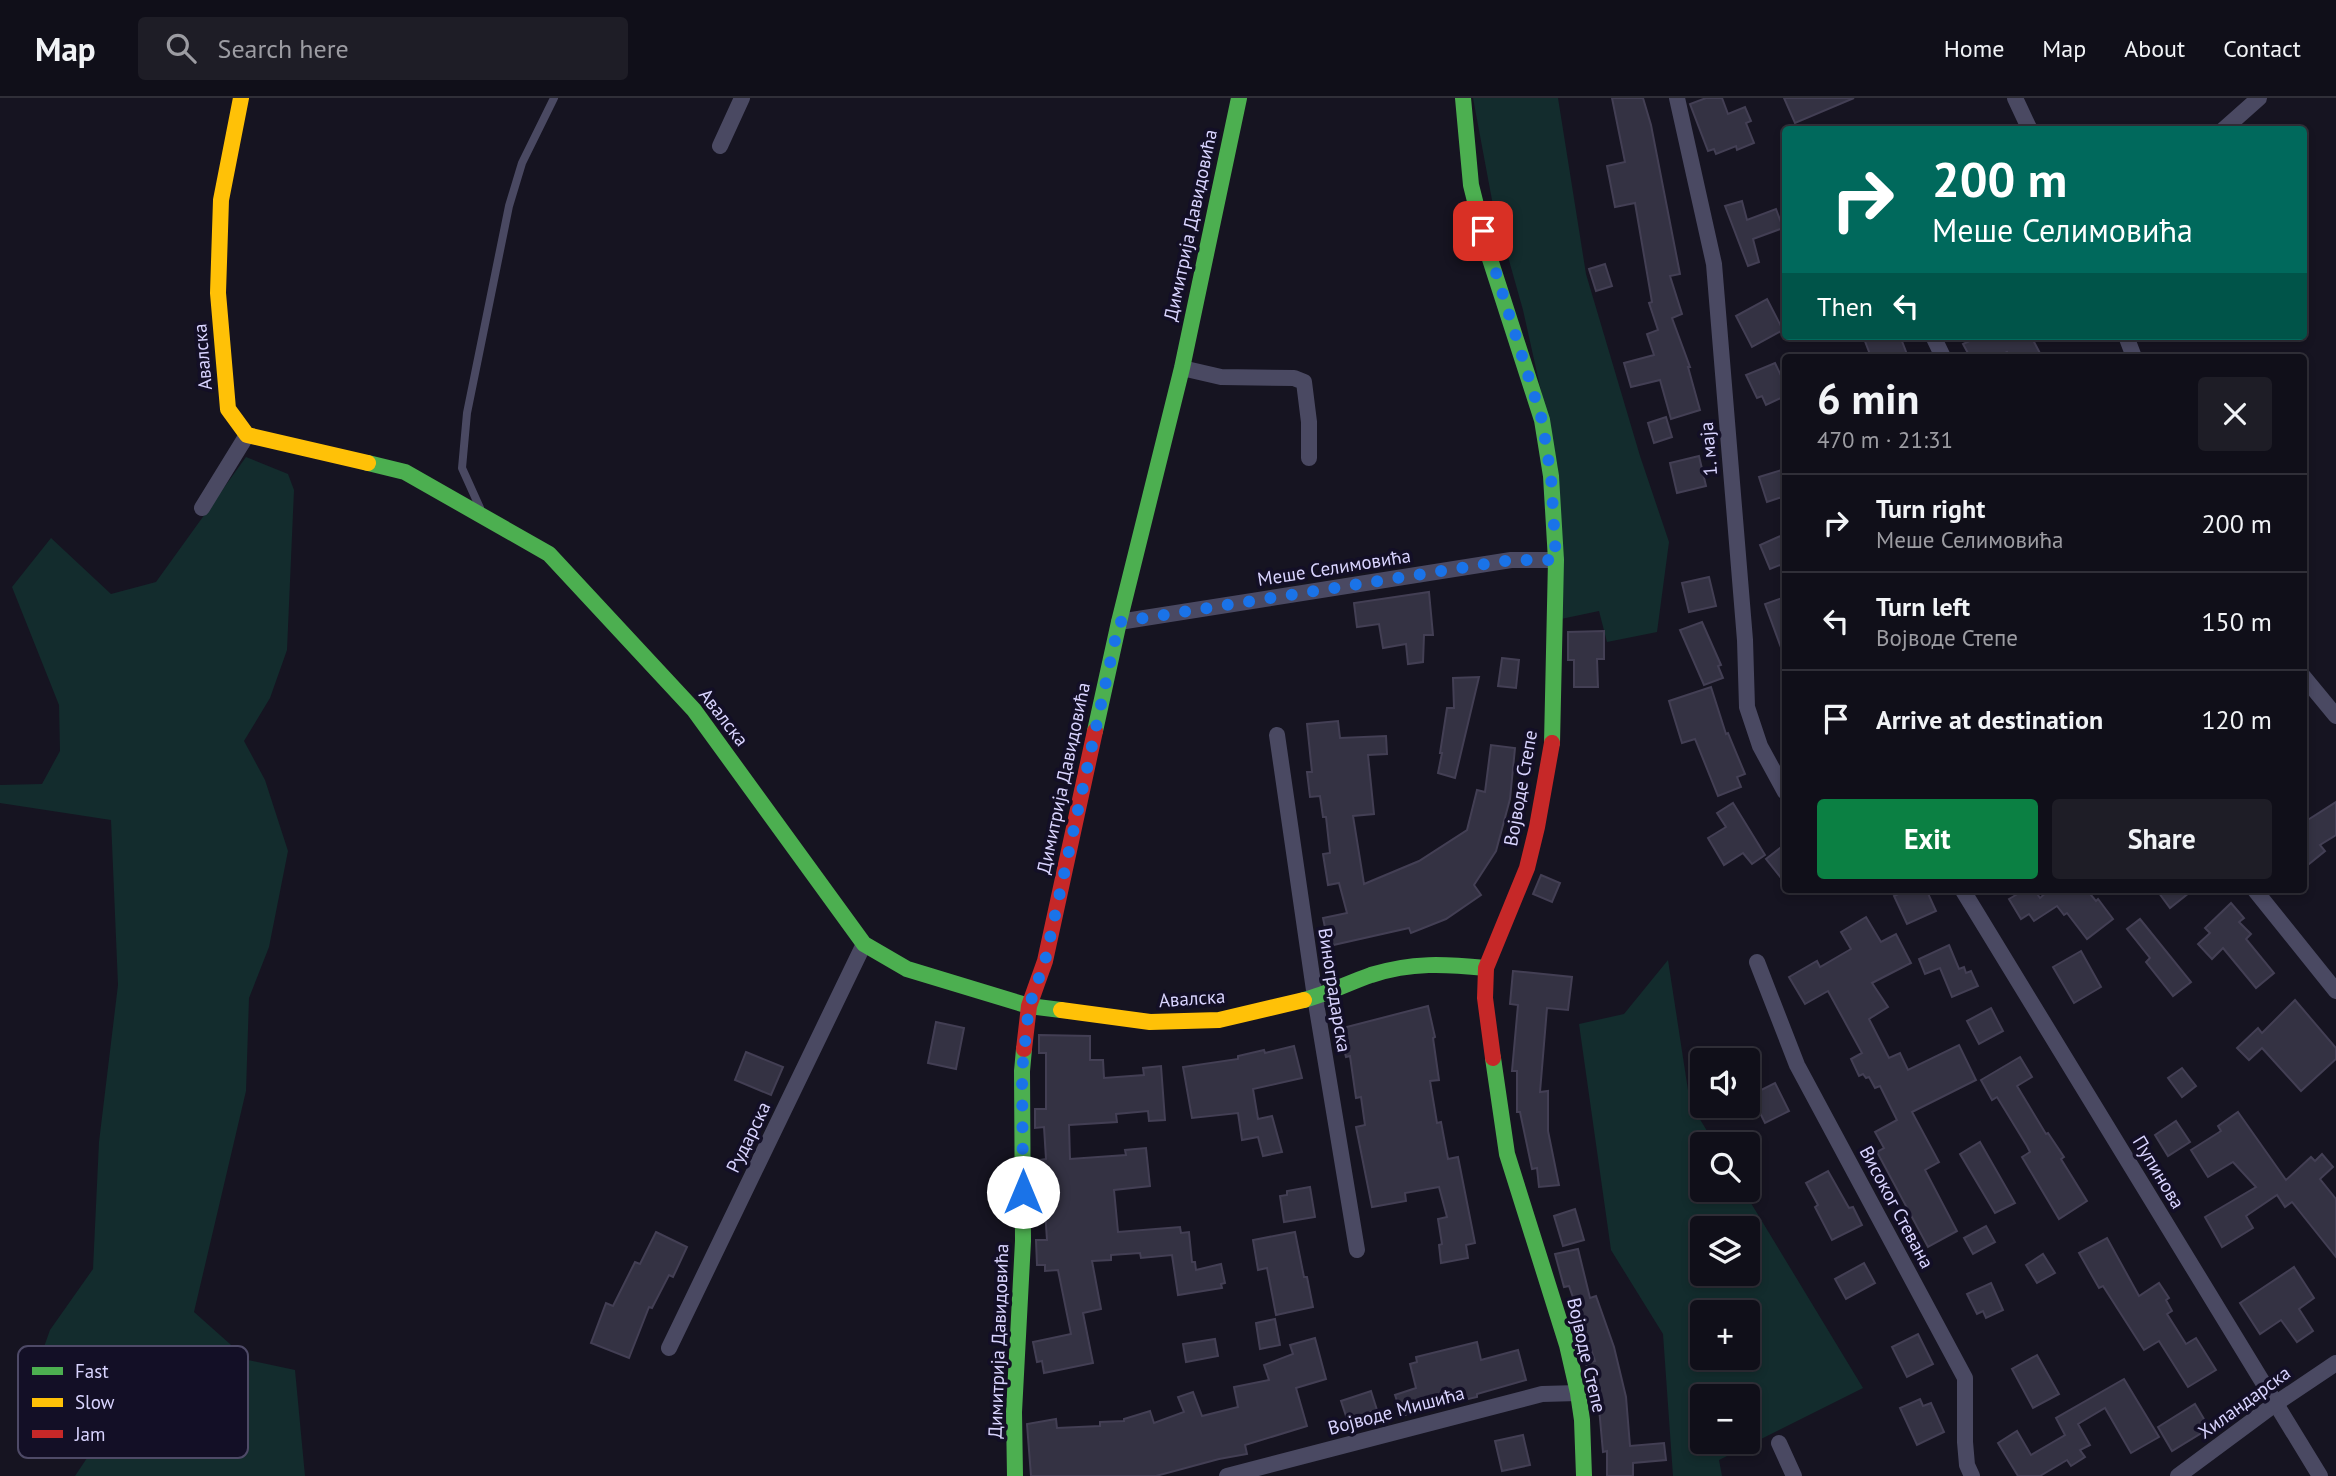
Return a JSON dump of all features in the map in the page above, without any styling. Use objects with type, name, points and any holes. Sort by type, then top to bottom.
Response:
[{"type":"street","name":"Авалска","points":[[241,98],[221,201],[218,293],[228,409],[247,435],[405,471],[549,554],[694,710],[864,944],[907,969],[1029,1006],[1150,1023],[1219,1020],[1315,997],[1372,975],[1400,968],[1440,963],[1486,968]]},
{"type":"street","points":[[720,146],[742,98]]},
{"type":"street","name":"Димитрија Давидовића","points":[[1015,1476],[1014,1412],[1023,1241],[1022,1071],[1029,1006],[1045,961],[1119,622],[1182,368],[1239,98]]},
{"type":"street","name":"Војводе Степе","points":[[1463,98],[1471,185],[1488,253],[1542,420],[1551,476],[1556,560],[1552,742],[1527,869],[1486,968],[1485,998],[1507,1154],[1567,1345],[1578,1393],[1584,1476]]},
{"type":"street","name":"1. маја","points":[[1677,98],[1714,264],[1745,640],[1747,707],[1760,746],[1782,786]]},
{"type":"street","points":[[2015,98],[2025,126]]},
{"type":"street","points":[[2228,126],[2259,98]]},
{"type":"street","points":[[1182,368],[1221,377],[1294,378],[1304,382],[1309,422],[1308,458]]},
{"type":"street","points":[[202,508],[247,435]]},
{"type":"street","name":"Меше Селимовића","points":[[1119,622],[1511,560],[1556,560]]},
{"type":"street","points":[[2307,681],[2336,716]]},
{"type":"street","name":"Виноградарска","points":[[1276,735],[1315,997],[1357,1250]]},
{"type":"street","name":"Пупинова","points":[[1964,893],[2320,1476]]},
{"type":"street","points":[[2257,893],[2336,991]]},
{"type":"street","name":"Рударска","points":[[669,1349],[864,944]]},
{"type":"street","name":"Високог Стевана","points":[[1758,962],[1797,1065],[1965,1378],[1965,1442],[1967,1465],[1972,1476]]},
{"type":"street","name":"Хиландарска","points":[[2178,1476],[2275,1404],[2336,1363]]},
{"type":"street","name":"Војводе Мишића","points":[[1227,1476],[1542,1394],[1578,1393]]},
{"type":"street","points":[[1779,1443],[1794,1476]]},
{"type":"lane","points":[[483,516],[462,468],[467,413],[512,195],[522,163],[554,98]]},
{"type":"green space","points":[[1473,98],[1558,98],[1586,274],[1640,456],[1669,542],[1657,632],[1607,642],[1599,611],[1561,619],[1558,467],[1523,310],[1492,200]]},
{"type":"green space","points":[[246,457],[288,474],[294,490],[287,650],[270,698],[244,741],[265,780],[288,851],[269,947],[249,998],[246,1091],[194,1312],[232,1346],[44,1346],[50,1330],[93,1269],[99,1142],[118,985],[111,820],[0,803],[0,785],[42,784],[60,751],[59,705],[12,587],[51,538],[111,594],[156,582]]},
{"type":"green space","points":[[1668,960],[1690,1118],[1699,1118],[1708,1132],[1690,1132],[1690,1202],[1750,1202],[1759,1216],[1690,1216],[1690,1286],[1760,1286],[1760,1218],[1863,1388],[1760,1440],[1760,1384],[1690,1384],[1690,1454],[1731,1454],[1719,1460],[1722,1476],[1673,1476],[1663,1334],[1611,1250],[1579,1024],[1624,1014]]},
{"type":"green space","points":[[248,1360],[295,1370],[305,1476],[75,1476],[87,1458],[248,1458]]},
{"type":"building","points":[[1612,98],[1643,98],[1651,125],[1680,274],[1670,276],[1682,314],[1672,318],[1690,367],[1700,410],[1671,419],[1660,380],[1631,387],[1624,363],[1654,355],[1647,334],[1658,330],[1649,303],[1652,302],[1635,203],[1615,207],[1607,166],[1625,162]]},
{"type":"building","points":[[1706,98],[1722,98],[1728,114],[1745,107],[1751,121],[1746,123],[1754,143],[1737,150],[1736,146],[1716,154],[1714,149],[1708,151],[1690,104]]},
{"type":"building","points":[[1784,98],[1854,98],[1795,123]]},
{"type":"building","points":[[1742,201],[1747,220],[1776,209],[1782,228],[1753,239],[1759,262],[1748,266],[1725,206]]},
{"type":"building","points":[[1605,264],[1612,286],[1596,291],[1589,269]]},
{"type":"building","points":[[1767,299],[1782,331],[1752,347],[1736,316]]},
{"type":"building","points":[[1865,340],[1902,340],[1907,354],[1870,354]]},
{"type":"building","points":[[1972,340],[2033,340],[2040,354],[1968,354],[1963,344]]},
{"type":"building","points":[[1775,363],[1782,378],[1782,397],[1766,405],[1762,396],[1757,398],[1746,375]]},
{"type":"building","points":[[1666,417],[1672,437],[1654,443],[1648,423]]},
{"type":"building","points":[[1699,456],[1706,486],[1677,493],[1670,463]]},
{"type":"building","points":[[1782,470],[1782,497],[1767,502],[1759,477]]},
{"type":"building","points":[[1782,535],[1782,564],[1770,569],[1760,545]]},
{"type":"building","points":[[1709,577],[1716,606],[1689,612],[1682,583]]},
{"type":"building","points":[[1429,592],[1433,635],[1424,635],[1423,662],[1408,664],[1406,644],[1383,648],[1379,624],[1357,627],[1354,603]]},
{"type":"building","points":[[1782,598],[1782,650],[1765,604]]},
{"type":"building","points":[[1702,622],[1721,665],[1718,666],[1723,678],[1704,685],[1680,630]]},
{"type":"building","points":[[1604,631],[1604,659],[1597,659],[1598,687],[1574,687],[1574,660],[1568,660],[1568,632]]},
{"type":"building","points":[[1502,658],[1519,660],[1516,688],[1498,686]]},
{"type":"building","points":[[1479,677],[1455,778],[1438,773],[1447,708],[1454,708],[1453,678]]},
{"type":"building","points":[[1711,687],[1726,734],[1728,733],[1745,774],[1737,777],[1741,787],[1718,796],[1695,739],[1682,743],[1669,701]]},
{"type":"building","points":[[1338,721],[1340,738],[1386,736],[1387,754],[1368,755],[1374,814],[1353,816],[1364,884],[1419,861],[1467,830],[1477,790],[1485,792],[1491,745],[1515,748],[1510,799],[1496,851],[1474,885],[1481,895],[1446,919],[1411,933],[1409,928],[1329,946],[1323,918],[1347,913],[1339,883],[1328,885],[1323,854],[1330,853],[1326,817],[1323,817],[1320,796],[1310,797],[1307,772],[1312,772],[1307,724]]},
{"type":"building","points":[[2336,802],[2336,835],[2320,845],[2325,851],[2307,866],[2307,820]]},
{"type":"building","points":[[1733,803],[1765,855],[1752,864],[1743,853],[1724,865],[1708,838],[1726,827],[1717,813]]},
{"type":"building","points":[[1782,846],[1782,879],[1766,859]]},
{"type":"building","points":[[1541,875],[1560,883],[1552,902],[1533,894]]},
{"type":"building","points":[[1900,893],[1928,893],[1936,911],[1907,924],[1894,896]]},
{"type":"building","points":[[2019,893],[2037,893],[2040,898],[2046,893],[2089,893],[2096,901],[2098,899],[2113,919],[2087,939],[2067,913],[2064,915],[2057,906],[2034,921],[2029,914],[2021,919],[2009,899]]},
{"type":"building","points":[[2159,893],[2189,893],[2170,908]]},
{"type":"building","points":[[2231,903],[2244,918],[2239,922],[2251,934],[2246,939],[2274,973],[2256,988],[2223,948],[2212,959],[2198,944],[2210,933],[2205,928]]},
{"type":"building","points":[[1866,917],[1881,942],[1896,934],[1911,963],[1872,983],[1888,1007],[1869,1019],[1889,1058],[1900,1053],[1908,1070],[1959,1045],[1976,1080],[1912,1112],[1939,1162],[1925,1170],[1957,1231],[1928,1247],[1877,1152],[1884,1148],[1875,1132],[1897,1120],[1880,1086],[1875,1088],[1869,1077],[1866,1078],[1863,1074],[1859,1076],[1851,1059],[1862,1053],[1828,991],[1805,1004],[1789,977],[1817,961],[1820,967],[1851,949],[1841,932]]},
{"type":"building","points":[[2140,919],[2191,982],[2173,996],[2146,962],[2150,958],[2127,929]]},
{"type":"building","points":[[1949,945],[1959,969],[1964,967],[1966,973],[1971,971],[1978,986],[1952,997],[1940,968],[1925,974],[1919,959]]},
{"type":"building","points":[[2081,951],[2101,987],[2074,1003],[2053,967]]},
{"type":"building","points":[[1513,971],[1572,977],[1568,1010],[1547,1008],[1540,1092],[1548,1091],[1548,1131],[1559,1185],[1539,1187],[1537,1168],[1532,1169],[1520,1112],[1517,1112],[1517,1071],[1512,1071],[1518,1005],[1510,1004]]},
{"type":"building","points":[[2295,1000],[2336,1048],[2336,1059],[2301,1091],[2262,1048],[2249,1060],[2237,1048],[2258,1028],[2262,1033]]},
{"type":"building","points":[[1428,1006],[1435,1037],[1439,1080],[1430,1081],[1437,1123],[1441,1122],[1448,1159],[1458,1157],[1475,1243],[1466,1245],[1468,1258],[1441,1263],[1439,1245],[1442,1244],[1438,1219],[1447,1217],[1439,1187],[1405,1193],[1406,1201],[1372,1207],[1356,1127],[1365,1125],[1361,1097],[1356,1098],[1350,1056],[1346,1057],[1339,1029]]},
{"type":"building","points":[[1991,1008],[2003,1031],[1979,1044],[1967,1021]]},
{"type":"building","points":[[936,1022],[964,1028],[956,1069],[928,1063]]},
{"type":"building","points":[[1039,1035],[1090,1036],[1090,1060],[1103,1060],[1104,1078],[1144,1075],[1143,1068],[1161,1066],[1165,1120],[1149,1121],[1148,1111],[1116,1114],[1117,1122],[1069,1125],[1070,1159],[1126,1155],[1125,1150],[1146,1148],[1150,1186],[1114,1190],[1118,1232],[1180,1227],[1181,1233],[1189,1232],[1192,1262],[1195,1262],[1196,1270],[1221,1264],[1225,1283],[1221,1284],[1222,1288],[1178,1295],[1172,1255],[1141,1258],[1140,1253],[1111,1255],[1111,1260],[1092,1261],[1101,1309],[1083,1313],[1093,1363],[1044,1373],[1042,1361],[1037,1362],[1033,1342],[1071,1334],[1058,1270],[1045,1271],[1045,1265],[1037,1265],[1036,1240],[1047,1240],[1039,1160],[1046,1159],[1044,1127],[1035,1128],[1035,1109],[1046,1109],[1046,1053],[1039,1053]]},
{"type":"building","points":[[1294,1046],[1302,1078],[1253,1089],[1258,1119],[1272,1116],[1282,1152],[1263,1156],[1258,1137],[1242,1140],[1238,1113],[1192,1118],[1183,1067],[1238,1059],[1238,1056]]},
{"type":"building","points":[[746,1052],[783,1067],[771,1095],[735,1080]]},
{"type":"building","points":[[2020,1057],[2032,1077],[2017,1086],[2046,1134],[2048,1133],[2064,1157],[2061,1159],[2087,1201],[2059,1219],[2022,1157],[2030,1152],[2027,1146],[1997,1097],[1992,1100],[1981,1080]]},
{"type":"building","points":[[2182,1068],[2196,1086],[2182,1097],[2168,1078]]},
{"type":"building","points":[[1775,1083],[1789,1111],[1765,1123],[1760,1113],[1760,1090]]},
{"type":"building","points":[[2238,1112],[2286,1180],[2311,1157],[2315,1161],[2322,1154],[2333,1167],[2320,1179],[2336,1199],[2336,1257],[2292,1202],[2285,1207],[2277,1195],[2246,1216],[2253,1228],[2222,1247],[2205,1217],[2256,1187],[2233,1162],[2208,1177],[2191,1150],[2221,1131],[2218,1126]]},
{"type":"building","points":[[2176,1121],[2190,1142],[2168,1156],[2155,1135]]},
{"type":"building","points":[[1980,1142],[2015,1203],[1995,1213],[1960,1154]]},
{"type":"building","points":[[1828,1171],[1862,1225],[1832,1240],[1806,1183]]},
{"type":"building","points":[[1310,1187],[1315,1217],[1284,1222],[1280,1196],[1287,1195],[1287,1191]]},
{"type":"building","points":[[1575,1209],[1584,1240],[1563,1246],[1554,1216]]},
{"type":"building","points":[[1986,1226],[1995,1242],[1973,1254],[1964,1238]]},
{"type":"building","points":[[656,1232],[687,1247],[673,1277],[669,1275],[652,1308],[649,1307],[629,1358],[591,1343],[606,1303],[613,1306],[635,1262],[640,1264]]},
{"type":"building","points":[[1295,1232],[1313,1307],[1276,1315],[1267,1268],[1258,1270],[1253,1240]]},
{"type":"building","points":[[2107,1238],[2139,1296],[2159,1283],[2169,1298],[2166,1300],[2172,1311],[2167,1314],[2186,1344],[2196,1338],[2216,1370],[2188,1387],[2159,1341],[2144,1350],[2103,1286],[2099,1288],[2079,1253]]},
{"type":"building","points":[[1578,1249],[1590,1298],[1596,1296],[1614,1347],[1626,1397],[1630,1446],[1664,1443],[1666,1460],[1633,1463],[1633,1476],[1607,1476],[1607,1451],[1603,1452],[1599,1408],[1586,1363],[1595,1361],[1569,1286],[1564,1287],[1555,1254]]},
{"type":"building","points":[[2043,1254],[2055,1273],[2037,1283],[2026,1265]]},
{"type":"building","points":[[1864,1263],[1875,1283],[1846,1299],[1835,1279]]},
{"type":"building","points":[[2294,1267],[2314,1298],[2299,1309],[2313,1331],[2297,1342],[2281,1320],[2260,1334],[2240,1303]]},
{"type":"building","points":[[1991,1283],[2003,1310],[1986,1318],[1983,1311],[1977,1314],[1967,1294]]},
{"type":"building","points":[[1275,1319],[1280,1345],[1260,1349],[1256,1323]]},
{"type":"building","points":[[1918,1334],[1933,1364],[1907,1377],[1892,1347]]},
{"type":"building","points":[[1315,1338],[1326,1379],[1296,1388],[1307,1426],[1245,1445],[1247,1454],[1156,1476],[1031,1476],[1027,1424],[1056,1419],[1057,1428],[1100,1426],[1100,1422],[1124,1421],[1150,1411],[1154,1423],[1184,1412],[1178,1397],[1193,1392],[1202,1416],[1238,1407],[1234,1387],[1269,1380],[1264,1365],[1293,1354],[1290,1345]]},
{"type":"building","points":[[1215,1339],[1218,1356],[1186,1362],[1183,1344]]},
{"type":"building","points":[[1477,1342],[1481,1360],[1518,1350],[1526,1380],[1477,1394],[1477,1397],[1446,1404],[1445,1401],[1402,1416],[1395,1395],[1416,1388],[1410,1364],[1417,1362],[1416,1357]]},
{"type":"building","points":[[2037,1355],[2059,1394],[2033,1408],[2012,1369]]},
{"type":"building","points":[[2124,1379],[2159,1437],[2131,1453],[2105,1408],[2078,1424],[2090,1445],[2080,1450],[2085,1457],[2071,1466],[2067,1460],[2040,1476],[2018,1476],[1998,1443],[2017,1431],[2031,1455],[2065,1435],[2056,1418]]},
{"type":"building","points":[[1371,1391],[1377,1410],[1367,1413],[1369,1419],[1349,1425],[1341,1401]]},
{"type":"building","points":[[1920,1399],[1923,1406],[1931,1403],[1944,1432],[1917,1445],[1900,1408]]},
{"type":"building","points":[[2195,1404],[2207,1424],[2201,1427],[2203,1432],[2172,1451],[2158,1427]]},
{"type":"building","points":[[1523,1435],[1530,1465],[1502,1471],[1495,1441]]},
{"type":"traffic: fast","points":[[1095,731],[1182,368],[1239,98]]},
{"type":"traffic: fast","points":[[1463,98],[1471,185],[1488,253],[1542,420],[1551,476],[1556,560],[1552,743]]},
{"type":"traffic: fast","points":[[368,463],[405,472],[549,554],[694,710],[864,944],[907,969],[1029,1006],[1061,1010]]},
{"type":"traffic: fast","points":[[1304,1000],[1371,975],[1400,968],[1442,965],[1486,968]]},
{"type":"traffic: fast","points":[[1015,1476],[1014,1412],[1023,1241],[1024,1049]]},
{"type":"traffic: fast","points":[[1493,1058],[1507,1154],[1567,1345],[1578,1393],[1584,1476]]},
{"type":"traffic: slow","points":[[241,98],[221,200],[218,293],[228,409],[247,435],[368,463]]},
{"type":"traffic: slow","points":[[1061,1010],[1150,1022],[1219,1020],[1304,1000]]},
{"type":"traffic: jam","points":[[1024,1049],[1029,1006],[1045,961],[1095,731]]},
{"type":"traffic: jam","points":[[1493,1058],[1485,998],[1486,968],[1527,868],[1552,743]]},
{"type":"route","points":[[1023,1192],[1022,1071],[1029,1006],[1045,961],[1119,622],[1511,560],[1556,560],[1551,476],[1542,420],[1483,231]]}]
